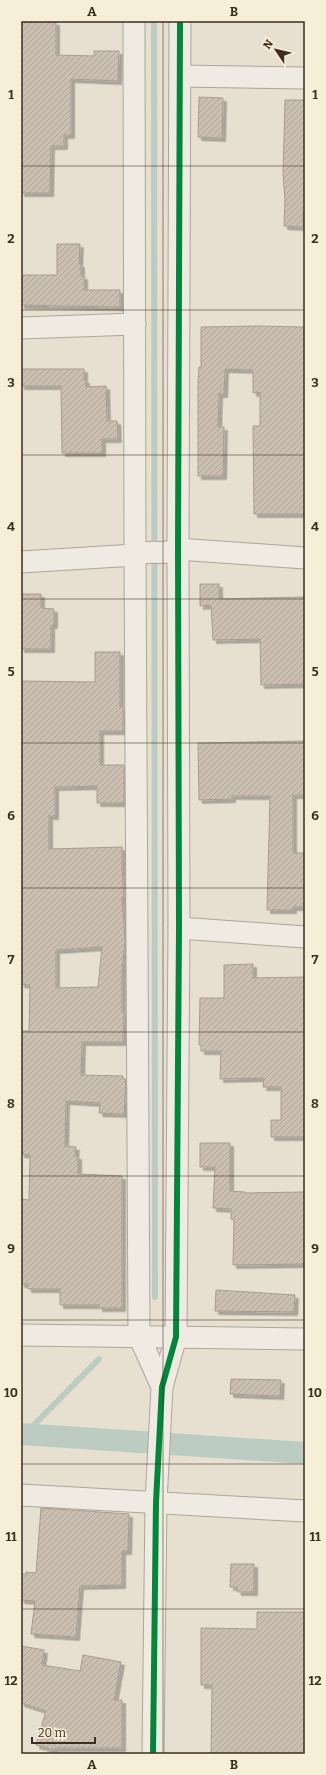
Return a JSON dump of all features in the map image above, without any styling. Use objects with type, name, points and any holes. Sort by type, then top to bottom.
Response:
[{"type":"street","points":[[134,21],[134,324],[138,553],[139,1336],[162,1387]]},
{"type":"street","points":[[153,1754],[157,1497],[162,1387],[176,1337],[179,928],[175,550],[180,21]]},
{"type":"street","points":[[180,76],[305,78]]},
{"type":"street","points":[[21,328],[134,324]]},
{"type":"street","points":[[21,562],[175,550],[305,558]]},
{"type":"street","points":[[179,928],[305,937]]},
{"type":"street","points":[[21,1335],[305,1339]]},
{"type":"street","points":[[21,1495],[157,1497],[305,1511]]},
{"type":"building","points":[[21,22],[56,22],[56,55],[94,56],[94,51],[119,51],[118,81],[71,79],[71,135],[64,135],[64,146],[51,146],[50,193],[21,193]]},
{"type":"building","points":[[199,97],[223,98],[222,138],[198,137]]},
{"type":"building","points":[[285,100],[305,100],[305,212],[303,212],[303,227],[284,226],[285,199],[283,175]]},
{"type":"building","points":[[57,244],[80,244],[79,264],[81,264],[81,276],[84,276],[84,290],[120,290],[120,307],[21,305],[21,275],[57,275]]},
{"type":"building","points":[[201,327],[305,327],[305,514],[254,514],[253,426],[260,426],[260,392],[253,393],[253,370],[225,369],[224,394],[219,394],[218,427],[224,427],[223,476],[198,476],[198,382],[199,367],[201,367]]},
{"type":"building","points":[[21,369],[84,369],[84,380],[86,380],[86,387],[106,386],[107,421],[117,421],[118,439],[102,439],[102,453],[62,453],[61,386],[21,386]]},
{"type":"building","points":[[200,584],[219,584],[219,599],[305,597],[305,684],[261,685],[260,639],[213,640],[211,605],[200,606]]},
{"type":"building","points":[[21,594],[41,594],[41,608],[54,609],[54,625],[51,625],[51,649],[21,649]]},
{"type":"building","points":[[95,652],[120,652],[120,707],[123,707],[123,731],[100,731],[100,765],[124,765],[124,803],[97,803],[97,786],[55,787],[55,816],[49,816],[49,849],[122,847],[124,897],[122,897],[125,940],[122,971],[122,1012],[124,1012],[123,1042],[82,1042],[81,1075],[123,1076],[123,1079],[126,1079],[124,1114],[99,1113],[100,1103],[66,1101],[65,1146],[76,1147],[75,1156],[78,1156],[78,1174],[122,1176],[122,1308],[99,1308],[99,1305],[60,1305],[60,1289],[28,1289],[28,1284],[21,1284],[21,1199],[29,1200],[30,1155],[21,1154],[21,1031],[29,1031],[30,985],[21,984],[21,681],[95,682]],"holes":[[[102,947],[98,987],[56,988],[56,950]]]},
{"type":"building","points":[[305,741],[305,795],[293,795],[293,853],[305,853],[305,907],[293,907],[293,910],[267,910],[270,796],[232,796],[232,799],[199,800],[198,743]]},
{"type":"building","points":[[253,964],[253,978],[305,977],[305,1137],[271,1137],[271,1120],[281,1120],[281,1087],[263,1087],[264,1078],[220,1079],[221,1051],[201,1051],[201,1045],[199,1045],[200,998],[224,998],[224,965]]},
{"type":"building","points":[[200,1143],[230,1143],[230,1191],[245,1193],[305,1192],[305,1264],[233,1265],[234,1220],[231,1219],[231,1209],[213,1208],[215,1167],[200,1167]]},
{"type":"building","points":[[216,1290],[295,1295],[294,1312],[215,1311]]},
{"type":"building","points":[[231,1379],[281,1380],[280,1396],[230,1394]]},
{"type":"building","points":[[41,1508],[129,1514],[128,1551],[122,1551],[122,1585],[80,1586],[76,1637],[31,1634],[35,1601],[21,1600],[21,1574],[26,1574],[26,1572],[36,1573]]},
{"type":"building","points":[[231,1564],[254,1564],[254,1592],[238,1592],[237,1587],[230,1587]]},
{"type":"building","points":[[257,1612],[305,1612],[305,1754],[211,1753],[212,1685],[201,1685],[201,1628],[257,1629]]},
{"type":"building","points":[[21,1646],[44,1650],[42,1665],[80,1671],[83,1655],[121,1662],[114,1700],[122,1700],[122,1748],[55,1748],[54,1750],[36,1745],[46,1711],[21,1703]]},
{"type":"waterway","points":[[154,21],[155,1297]]},
{"type":"waterway","points":[[24,1435],[99,1359]]},
{"type":"waterway","points":[[21,1434],[305,1453]]},
{"type":"cycle path","points":[[153,1754],[156,1502],[162,1387],[176,1337],[179,928],[178,549],[180,21]]}]
